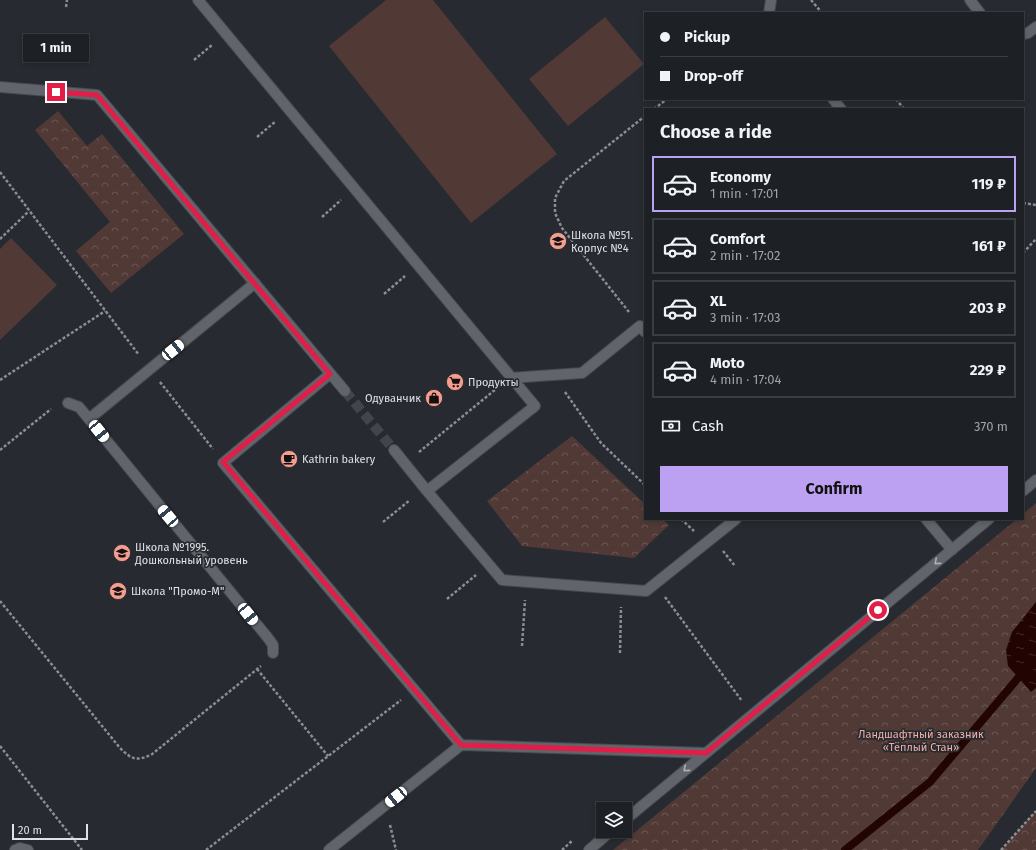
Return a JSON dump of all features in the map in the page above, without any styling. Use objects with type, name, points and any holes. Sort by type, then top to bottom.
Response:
[{"type":"street","points":[[198,0],[534,406],[426,489]]},
{"type":"street","points":[[769,12],[771,0]]},
{"type":"street","points":[[970,0],[979,12]]},
{"type":"street","points":[[1024,34],[1028,33],[1036,27]]},
{"type":"street","points":[[0,87],[97,95],[345,391]]},
{"type":"street","points":[[834,100],[840,108]]},
{"type":"street","points":[[89,419],[255,283]]},
{"type":"street","points":[[510,378],[553,376],[582,372],[643,329]]},
{"type":"street","points":[[330,374],[223,462],[461,745]]},
{"type":"street","points":[[68,403],[79,407],[89,419],[268,638],[273,645],[273,653]]},
{"type":"street","points":[[394,450],[502,580],[646,591],[735,520]]},
{"type":"street","points":[[1024,490],[1036,480]]},
{"type":"street","points":[[927,520],[952,550]]},
{"type":"street","points":[[632,814],[988,520]]},
{"type":"street","points":[[329,850],[461,745],[706,753]]},
{"type":"street","points":[[589,850],[604,838]]},
{"type":"street","points":[[15,850],[20,848],[28,850]]},
{"type":"path","points":[[66,7],[67,0]]},
{"type":"path","points":[[811,0],[821,12]]},
{"type":"path","points":[[194,60],[225,33]]},
{"type":"path","points":[[655,108],[666,100]]},
{"type":"path","points":[[897,100],[903,108]]},
{"type":"path","points":[[257,137],[289,110]]},
{"type":"path","points":[[643,329],[562,228],[555,213],[555,198],[564,181],[644,117]]},
{"type":"path","points":[[0,172],[105,311],[223,462]]},
{"type":"path","points":[[322,218],[354,189]]},
{"type":"path","points":[[1024,203],[1036,205]]},
{"type":"path","points":[[0,238],[29,211]]},
{"type":"path","points":[[1026,250],[1036,239]]},
{"type":"path","points":[[384,294],[418,266]]},
{"type":"path","points":[[0,380],[105,311]]},
{"type":"path","points":[[553,376],[601,443],[644,484]]},
{"type":"path","points":[[404,463],[510,378]]},
{"type":"path","points":[[0,450],[53,408],[60,404],[68,403]]},
{"type":"path","points":[[383,522],[426,489]]},
{"type":"path","points":[[447,599],[489,565]]},
{"type":"path","points":[[522,646],[526,582]]},
{"type":"path","points":[[655,584],[742,701]]},
{"type":"path","points":[[620,653],[622,589]]},
{"type":"path","points":[[0,601],[120,748],[130,758],[140,759],[152,755],[267,661],[273,653]]},
{"type":"path","points":[[257,669],[328,756]]},
{"type":"path","points":[[206,850],[414,690]]},
{"type":"path","points":[[0,746],[82,850]]},
{"type":"path","points":[[385,805],[396,850]]},
{"type":"path","points":[[1002,850],[1036,811]]},
{"type":"green space","points":[[386,0],[433,0],[557,154],[471,223],[329,46]]},
{"type":"green space","points":[[605,17],[644,64],[568,126],[529,79]]},
{"type":"green space","points":[[58,111],[87,146],[102,134],[184,234],[111,293],[76,251],[110,222],[35,130]]},
{"type":"green space","points":[[11,238],[57,285],[0,340],[0,249]]},
{"type":"green space","points":[[572,436],[644,503],[644,520],[663,520],[669,525],[634,558],[522,546],[487,501]]},
{"type":"green space","name":"Ландшафтный заказник «Тёплый Стан»","points":[[1036,503],[1036,768],[978,850],[613,850],[628,838],[632,838],[632,834],[1016,520],[1024,520],[1024,513]]},
{"type":"green space","points":[[1036,811],[1036,850],[1001,850]]},
{"type":"water","points":[[1036,602],[1036,688],[1031,692],[1008,666],[1006,650],[1012,632]]},
{"type":"waterway","points":[[845,850],[930,782],[1018,678],[1036,660]]},
{"type":"tunnel","points":[[345,391],[394,450]]},
{"type":"place","name":"Школа №51. Корпус №4","points":[[558,241]]},
{"type":"place","name":"Продукты","points":[[455,382]]},
{"type":"place","name":"Одуванчик","points":[[434,398]]},
{"type":"place","name":"Kathrin bakery","points":[[289,459]]},
{"type":"place","name":"Школа №1995. Дошкольный уровень","points":[[122,553]]},
{"type":"place","name":"Школа \"Промо-М\"","points":[[118,591]]},
{"type":"route","points":[[56,92],[97,95],[330,374],[223,462],[461,745],[706,753],[878,610]]}]
